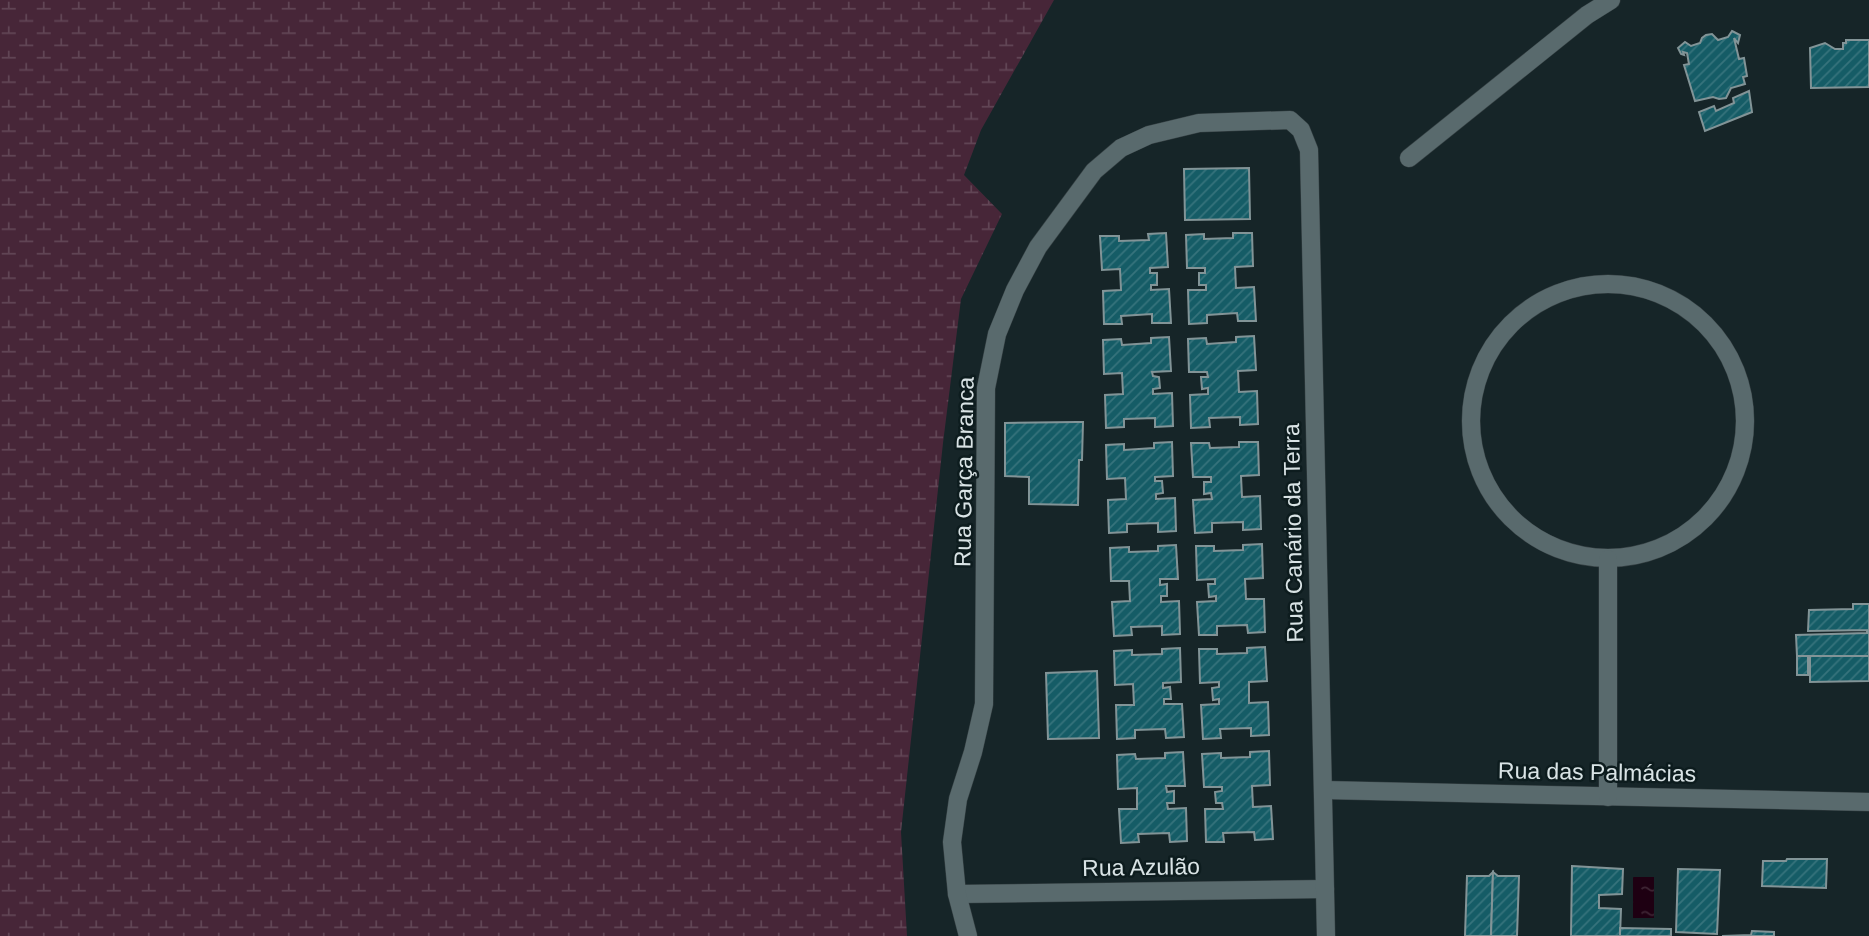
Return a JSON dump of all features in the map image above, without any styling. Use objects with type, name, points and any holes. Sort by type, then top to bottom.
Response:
[{"type":"street","points":[[1409,158],[1587,15],[1611,0]]},
{"type":"street","name":"Rua Garça Branca","points":[[968,936],[957,894],[952,842],[958,799],[984,704],[986,388],[997,334],[1015,290],[1038,247],[1087,180],[1121,148],[1149,135],[1199,123],[1290,120],[1301,130]]},
{"type":"street","name":"Rua Canário da Terra","points":[[1301,130],[1309,150],[1326,936]]},
{"type":"street","points":[[1595,285],[1644,289],[1667,298],[1697,318],[1722,346],[1734,368],[1742,391],[1745,415],[1744,440],[1738,464],[1729,487],[1715,508],[1679,540],[1645,553],[1608,559],[1560,550],[1538,539],[1518,524],[1494,496],[1478,463],[1472,439],[1474,390],[1493,345],[1527,310],[1571,288],[1595,285]]},
{"type":"street","points":[[1608,559],[1608,797]]},
{"type":"street","name":"Rua das Palmácias","points":[[1324,790],[1869,802]]},
{"type":"street","name":"Rua Azulão","points":[[957,894],[1325,888]]},
{"type":"green space","points":[[0,0],[1054,0],[981,130],[964,175],[1002,214],[961,299],[901,832],[907,936],[0,936]]},
{"type":"water","points":[[1633,877],[1654,877],[1654,918],[1633,918]]},
{"type":"building","points":[[1732,31],[1740,35],[1738,43],[1734,38],[1739,59],[1744,58],[1747,76],[1743,77],[1745,84],[1731,88],[1726,98],[1713,97],[1695,101],[1684,65],[1689,64],[1687,53],[1681,54],[1678,48],[1685,42],[1691,46],[1700,43],[1706,35],[1712,34],[1718,40],[1728,37]]},
{"type":"building","points":[[1846,40],[1869,40],[1869,87],[1811,88],[1810,48],[1825,43],[1835,49],[1843,49]]},
{"type":"building","points":[[1749,91],[1752,112],[1705,131],[1699,112],[1714,106],[1716,111],[1734,103],[1733,98]]},
{"type":"building","points":[[1249,168],[1250,219],[1185,220],[1184,169]]},
{"type":"building","points":[[1166,233],[1168,267],[1150,268],[1150,273],[1157,273],[1157,285],[1151,285],[1151,290],[1169,289],[1171,323],[1152,323],[1152,314],[1121,316],[1122,324],[1104,324],[1103,291],[1121,290],[1120,269],[1102,270],[1100,236],[1119,236],[1119,241],[1149,240],[1148,234]]},
{"type":"building","points":[[1233,233],[1252,233],[1253,266],[1235,267],[1236,288],[1254,287],[1256,321],[1238,321],[1237,313],[1207,315],[1207,323],[1189,324],[1188,290],[1206,290],[1206,285],[1199,285],[1199,273],[1205,273],[1205,268],[1187,268],[1186,235],[1204,234],[1204,239],[1233,238]]},
{"type":"building","points":[[1254,336],[1256,370],[1238,371],[1239,392],[1257,391],[1258,424],[1240,425],[1240,417],[1209,418],[1210,427],[1191,428],[1190,395],[1208,394],[1208,388],[1202,389],[1201,377],[1208,377],[1207,372],[1189,372],[1188,339],[1206,338],[1207,344],[1236,342],[1236,337]]},
{"type":"building","points":[[1169,337],[1171,371],[1152,372],[1153,376],[1159,377],[1160,388],[1153,389],[1153,394],[1172,393],[1173,426],[1155,427],[1155,418],[1124,419],[1124,427],[1106,428],[1105,395],[1123,394],[1122,373],[1104,374],[1103,340],[1121,339],[1122,345],[1151,343],[1151,338]]},
{"type":"building","points":[[1083,422],[1078,505],[1029,504],[1029,477],[1005,476],[1005,423]]},
{"type":"building","points":[[1172,442],[1173,476],[1155,477],[1155,481],[1162,481],[1163,493],[1156,494],[1156,499],[1175,498],[1176,531],[1158,532],[1158,523],[1127,524],[1127,532],[1109,533],[1108,500],[1126,499],[1125,478],[1107,479],[1106,445],[1124,444],[1124,450],[1154,448],[1154,443]]},
{"type":"building","points":[[1239,442],[1258,442],[1259,475],[1241,476],[1242,497],[1260,496],[1261,529],[1243,530],[1243,522],[1212,523],[1212,532],[1195,533],[1193,500],[1212,499],[1211,493],[1204,494],[1204,482],[1211,482],[1211,477],[1193,477],[1191,443],[1209,443],[1210,448],[1239,447]]},
{"type":"building","points":[[1262,544],[1263,578],[1245,579],[1246,599],[1264,599],[1265,632],[1248,633],[1247,625],[1217,626],[1217,635],[1199,635],[1197,602],[1216,601],[1216,596],[1209,597],[1208,584],[1215,584],[1215,579],[1197,580],[1196,546],[1214,546],[1214,551],[1243,550],[1243,545]]},
{"type":"building","points":[[1176,545],[1178,579],[1160,579],[1160,585],[1167,584],[1167,596],[1161,596],[1161,602],[1179,601],[1180,634],[1162,635],[1162,626],[1131,627],[1132,635],[1114,636],[1112,602],[1130,601],[1129,581],[1111,581],[1110,548],[1129,547],[1129,552],[1158,551],[1158,546]]},
{"type":"building","points":[[1853,604],[1869,604],[1869,656],[1797,656],[1796,635],[1867,633],[1867,630],[1808,631],[1809,610],[1853,609]]},
{"type":"building","points":[[1265,647],[1267,681],[1249,682],[1249,703],[1268,702],[1269,735],[1251,736],[1251,728],[1220,729],[1221,738],[1203,739],[1201,705],[1219,704],[1219,699],[1213,700],[1212,688],[1219,687],[1219,682],[1200,683],[1199,649],[1217,649],[1217,654],[1247,653],[1247,648]]},
{"type":"building","points":[[1180,648],[1181,682],[1163,683],[1163,688],[1170,687],[1171,699],[1164,699],[1164,704],[1182,704],[1184,737],[1166,738],[1165,729],[1135,730],[1135,738],[1117,739],[1116,705],[1134,705],[1133,684],[1115,685],[1114,651],[1132,650],[1132,655],[1162,654],[1162,649]]},
{"type":"building","points":[[1797,656],[1808,656],[1808,675],[1797,675]]},
{"type":"building","points":[[1810,656],[1869,656],[1869,681],[1810,682]]},
{"type":"building","points":[[1097,671],[1099,738],[1048,739],[1046,673]]},
{"type":"building","points":[[1269,751],[1270,785],[1252,786],[1253,807],[1271,806],[1273,839],[1255,840],[1254,832],[1223,833],[1224,842],[1206,842],[1205,809],[1223,809],[1222,803],[1216,803],[1215,792],[1222,791],[1222,787],[1204,787],[1202,754],[1221,753],[1221,758],[1250,757],[1250,752]]},
{"type":"building","points":[[1183,752],[1185,786],[1166,786],[1167,792],[1174,791],[1174,803],[1167,803],[1168,809],[1186,808],[1187,841],[1170,842],[1169,833],[1138,834],[1139,842],[1121,843],[1119,809],[1137,809],[1137,788],[1118,789],[1117,755],[1135,754],[1136,759],[1165,758],[1165,753]]},
{"type":"building","points":[[1827,859],[1826,888],[1762,886],[1763,861]]},
{"type":"building","points":[[1572,866],[1623,869],[1622,894],[1599,895],[1599,908],[1621,909],[1620,936],[1571,936]]},
{"type":"building","points":[[1678,869],[1720,870],[1717,934],[1676,932]]},
{"type":"building","points":[[1493,872],[1491,936],[1465,936],[1467,876],[1489,876]]},
{"type":"building","points":[[1493,872],[1498,876],[1519,876],[1517,936],[1491,936]]},
{"type":"building","points":[[1620,928],[1671,929],[1671,936],[1620,936]]},
{"type":"building","points":[[1752,931],[1774,932],[1774,936],[1722,936],[1751,935]]}]
